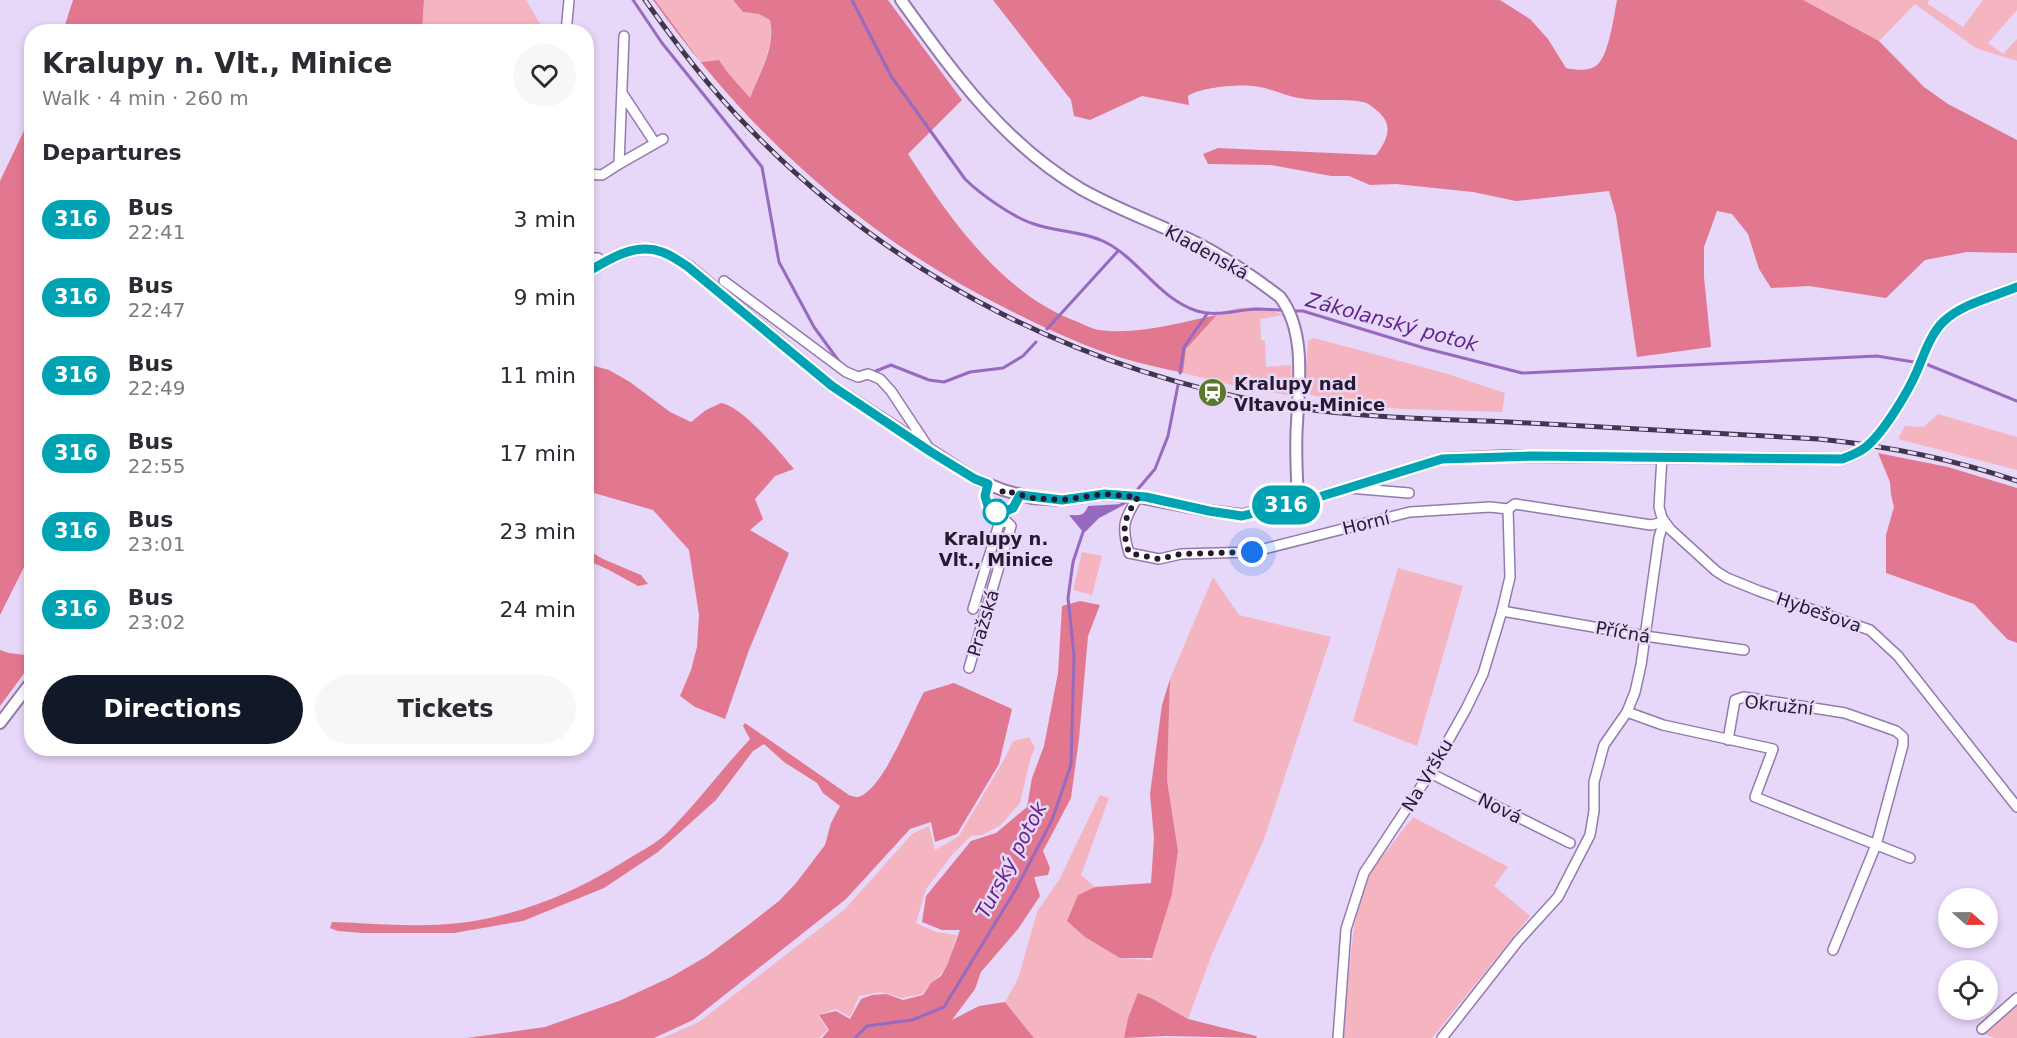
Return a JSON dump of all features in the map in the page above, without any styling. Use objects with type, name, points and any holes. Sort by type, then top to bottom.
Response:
[{"type":"main road","name":"Kladenská","points":[[901,0],[992,118],[1021,146],[1081,189],[1221,255],[1280,297],[1287,306],[1292,319],[1299,369],[1298,502]]},
{"type":"main road","points":[[594,266],[600,261],[626,252],[647,249],[663,252],[687,266],[832,386],[975,479],[1003,490],[1032,498],[1062,500],[1105,494],[1138,497],[1242,516],[1298,502],[1442,459],[1509,456],[1842,459],[1869,445],[1906,393],[1924,353],[1942,323],[1954,313],[2017,287]]},
{"type":"main road","points":[[0,723],[24,692]]},
{"type":"street","points":[[567,24],[569,0]]},
{"type":"street","points":[[619,165],[624,36]]},
{"type":"street","points":[[594,174],[602,175],[659,141],[622,93]]},
{"type":"street","points":[[594,260],[600,261]]},
{"type":"street","points":[[724,281],[846,372],[858,377],[868,374],[880,379],[891,391],[931,452]]},
{"type":"street","points":[[1442,1038],[1518,941],[1558,897],[1590,835],[1594,811],[1594,782],[1604,745],[1627,712],[1635,692],[1641,665],[1659,537],[1664,522],[1659,507],[1662,457]]},
{"type":"street","points":[[1346,488],[1409,493]]},
{"type":"street","name":"Horní","points":[[1138,497],[1125,516],[1124,525],[1129,553],[1159,559],[1181,554],[1252,552],[1410,512],[1508,508],[1515,504],[1651,525],[1664,522]]},
{"type":"street","name":"Na Vršku","points":[[1338,1038],[1346,929],[1364,873],[1430,773],[1483,674],[1502,610],[1511,566],[1508,508]]},
{"type":"street","name":"Pražská","points":[[969,668],[1011,526],[1002,517],[973,609]]},
{"type":"street","name":"Hybešova","points":[[1664,522],[1716,571],[1727,578],[1870,630],[1898,657],[2014,797],[2017,807]]},
{"type":"street","name":"Příčná","points":[[1502,610],[1645,636],[1744,650]]},
{"type":"street","name":"Okružní","points":[[1728,740],[1735,700],[1744,697],[1845,713],[1896,731],[1903,737],[1904,745],[1876,845],[1833,950]]},
{"type":"street","points":[[1627,712],[1663,725],[1773,749],[1755,797],[1910,858]]},
{"type":"street","name":"Nová","points":[[1430,773],[1570,843]]},
{"type":"street","points":[[1982,1029],[2017,998]]},
{"type":"shaded area","points":[[73,0],[424,0],[422,24],[65,24]]},
{"type":"shaded area","points":[[424,0],[526,0],[540,24],[422,24]]},
{"type":"shaded area","points":[[653,0],[701,62],[719,60],[750,98],[769,50],[770,20],[759,14],[743,12],[733,0],[888,0],[962,100],[908,154],[960,228],[1002,274],[1025,293],[1051,309],[1094,329],[1144,330],[1217,315],[1186,349],[1183,373],[1122,358],[1064,336],[955,281],[904,249],[812,178],[769,137],[728,95],[690,49]]},
{"type":"shaded area","points":[[655,0],[733,0],[743,12],[759,14],[770,20],[768,51],[750,99],[719,60],[702,62]]},
{"type":"shaded area","points":[[993,0],[1500,0],[1530,19],[1548,39],[1566,68],[1583,70],[1595,67],[1602,59],[1617,0],[1803,0],[1879,41],[1924,87],[1948,104],[2017,140],[2017,253],[1967,252],[1925,260],[1886,298],[1809,286],[1771,288],[1759,269],[1748,234],[1732,214],[1717,211],[1704,247],[1704,277],[1711,347],[1637,357],[1616,215],[1609,191],[1516,201],[1473,192],[1396,184],[1370,185],[1349,176],[1331,176],[1271,165],[1208,164],[1203,154],[1218,148],[1376,155],[1384,143],[1388,131],[1387,125],[1381,114],[1365,102],[1307,99],[1243,85],[1202,90],[1188,96],[1189,105],[1142,96],[1090,120],[1074,116],[1071,100]]},
{"type":"shaded area","points":[[1803,0],[1929,0],[1928,4],[1963,27],[1983,0],[2017,0],[2017,10],[1988,43],[2003,54],[2017,39],[2017,61],[1976,48],[1915,4],[1879,41]]},
{"type":"shaded area","points":[[24,131],[24,567],[0,615],[0,181]]},
{"type":"shaded area","points":[[1262,307],[1284,315],[1260,319],[1261,340],[1265,341],[1266,367],[1291,365],[1292,396],[1183,373],[1186,349],[1217,315],[1237,308]]},
{"type":"shaded area","points":[[1314,338],[1448,374],[1505,393],[1502,412],[1403,409],[1350,404],[1311,395],[1307,382],[1306,361],[1308,341]]},
{"type":"shaded area","points":[[594,366],[609,370],[630,382],[670,412],[691,422],[706,410],[721,403],[730,406],[760,430],[794,469],[775,476],[755,499],[763,519],[750,530],[789,553],[749,650],[725,719],[695,707],[680,696],[691,670],[697,647],[699,615],[689,550],[653,510],[594,493]]},
{"type":"shaded area","points":[[1938,414],[2017,437],[2017,470],[1898,439],[1905,426],[1923,427]]},
{"type":"shaded area","points":[[1878,453],[1948,467],[2017,488],[2017,643],[2007,639],[1974,604],[1886,573],[1886,535],[1894,507],[1890,482]]},
{"type":"shaded area","points":[[1122,504],[1098,517],[1083,532],[1069,515],[1083,514],[1088,506]]},
{"type":"shaded area","points":[[1082,552],[1102,556],[1092,595],[1073,590]]},
{"type":"shaded area","points":[[594,554],[641,575],[648,584],[638,586],[594,563]]},
{"type":"shaded area","points":[[1398,568],[1463,586],[1417,746],[1353,721]]},
{"type":"shaded area","points":[[1213,577],[1239,615],[1331,637],[1264,839],[1212,954],[1188,1019],[1153,999],[1128,1018],[1124,1038],[1034,1038],[1005,1002],[1018,979],[1037,912],[1059,880],[1100,795],[1109,798],[1081,875],[1095,887],[1078,895],[1120,958],[1150,960],[1150,963],[1172,894],[1178,851],[1167,780],[1170,679]]},
{"type":"shaded area","points":[[1080,601],[1100,605],[1088,636],[1071,798],[1043,851],[1050,868],[1048,875],[1034,877],[1040,896],[1018,929],[981,972],[975,989],[952,1020],[979,1006],[1005,1002],[1034,1038],[822,1038],[829,1030],[819,1015],[836,1011],[850,1019],[861,999],[886,994],[903,1000],[923,995],[931,983],[941,976],[960,930],[942,930],[922,922],[926,896],[971,841],[996,833],[1027,807],[1032,778],[1044,746],[1058,673],[1062,606]]},
{"type":"shaded area","points":[[0,650],[24,655],[24,673],[0,706]]},
{"type":"shaded area","points":[[1170,679],[1167,780],[1178,851],[1172,894],[1152,958],[1120,958],[1085,937],[1067,921],[1078,895],[1095,887],[1151,883],[1154,838],[1150,794],[1162,705]]},
{"type":"shaded area","points":[[954,683],[1012,709],[999,764],[957,834],[935,842],[931,822],[910,829],[846,899],[693,1020],[654,1038],[467,1038],[545,1027],[619,1001],[671,977],[707,956],[779,901],[825,845],[831,823],[840,806],[823,793],[817,783],[784,762],[764,744],[753,751],[716,800],[658,852],[604,888],[523,921],[454,933],[363,933],[330,928],[332,922],[392,925],[453,924],[528,908],[575,889],[646,849],[669,831],[750,739],[743,726],[745,723],[849,795],[861,796],[872,787],[889,763],[924,692]]},
{"type":"shaded area","points":[[1029,737],[1035,748],[1020,803],[1001,825],[982,835],[971,836],[952,855],[926,889],[916,923],[936,932],[957,935],[945,967],[922,994],[902,998],[881,992],[859,996],[850,1017],[836,1009],[818,1015],[828,1030],[819,1038],[663,1038],[699,1022],[845,909],[912,834],[929,826],[935,850],[959,836],[1013,741]]},
{"type":"shaded area","points":[[1413,817],[1508,867],[1494,886],[1530,916],[1432,1038],[1342,1038],[1354,926],[1367,876]]},
{"type":"shaded area","points":[[1138,993],[1188,1019],[1257,1038],[1166,1036],[1124,1038],[1128,1018]]},
{"type":"shaded area","points":[[2017,1005],[2017,1038],[1994,1038],[1985,1034]]},
{"type":"waterway","points":[[633,0],[662,43],[762,167],[779,262],[814,327],[841,364]]},
{"type":"waterway","name":"Zákolanský potok","points":[[852,0],[891,76],[965,179],[988,198],[1017,217],[1034,224],[1097,238],[1105,242],[1128,258],[1171,298],[1197,311],[1226,313],[1256,309],[1283,310]]},
{"type":"waterway","points":[[1047,329],[1118,251]]},
{"type":"waterway","name":"Zákolanský potok","points":[[1290,311],[1303,311],[1424,348],[1522,373],[1877,356],[1926,364],[2017,401]]},
{"type":"waterway","name":"Turský potok","points":[[1180,373],[1184,347],[1207,314]]},
{"type":"waterway","points":[[871,373],[891,365],[929,380],[944,382],[970,372],[1003,368],[1023,356],[1036,342]]},
{"type":"waterway","name":"Turský potok","points":[[1138,489],[1155,469],[1168,436],[1178,385]]},
{"type":"waterway","name":"Turský potok","points":[[855,1038],[867,1026],[912,1020],[944,1007],[1016,889],[1052,820],[1071,765],[1074,655],[1068,598],[1073,562],[1083,532],[1098,517],[1128,501]]},
{"type":"railway","points":[[645,0],[694,66],[749,128],[806,183],[868,232],[932,275],[1000,313],[1071,345],[1144,372],[1220,393],[1298,408],[1351,414],[1844,442],[1944,460],[2017,481]]},
{"type":"bus line","name":"316","points":[[594,268],[626,252],[647,249],[663,252],[687,266],[832,386],[931,452],[975,479],[988,484],[985,496],[989,509],[999,514],[1013,508],[1020,495],[1062,500],[1105,494],[1146,497],[1242,516],[1319,497],[1442,459],[1531,456],[1842,459],[1865,448],[1880,431],[1906,393],[1926,348],[1942,323],[1954,313],[1968,306],[2017,287]]},
{"type":"place","name":"Kralupy nad Vltavou-Minice","points":[[1213,393]]},
{"type":"place","name":"Kralupy n. Vlt., Minice","points":[[996,512]]},
{"type":"route","points":[[996,512],[1003,490],[1032,498],[1062,500],[1105,494],[1138,497],[1125,516],[1124,525],[1129,553],[1159,559],[1181,554],[1252,552]]}]
